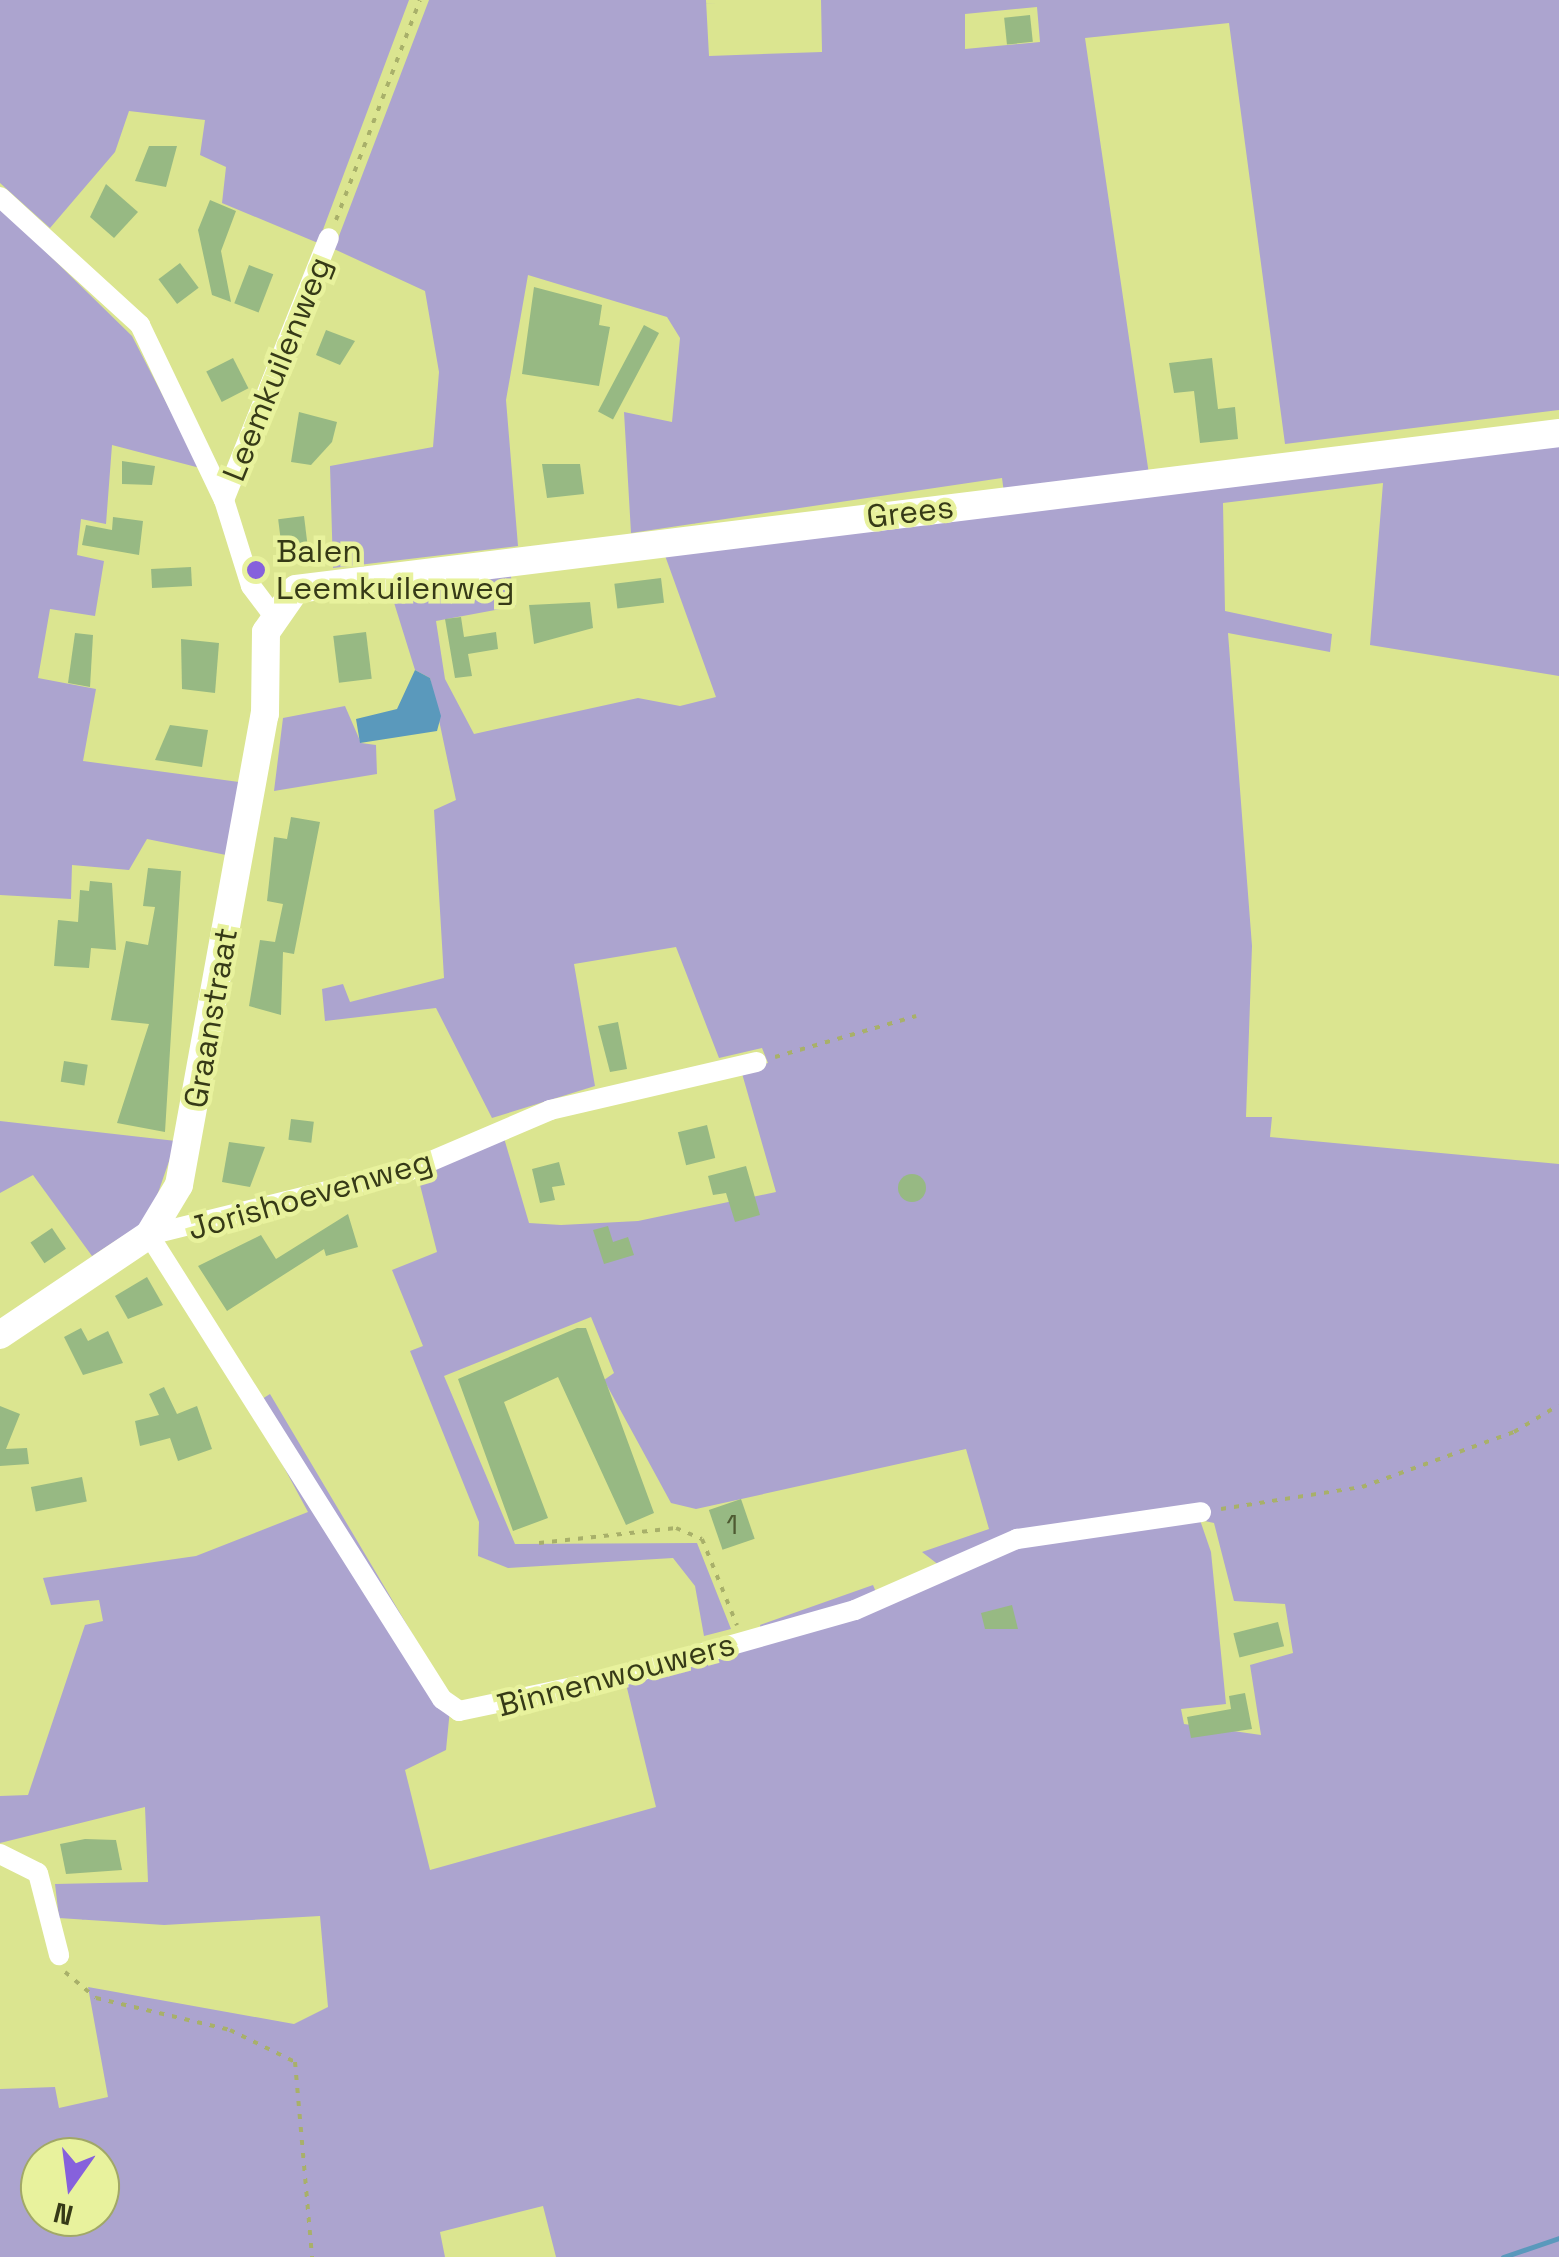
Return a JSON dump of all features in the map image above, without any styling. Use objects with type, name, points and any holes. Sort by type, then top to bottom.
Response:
[{"type":"street","name":"Leemkuilenweg","points":[[0,198],[140,325],[224,500],[251,586],[272,615]]},
{"type":"street","name":"Leemkuilenweg","points":[[224,500],[329,238]]},
{"type":"street","name":"Grees","points":[[272,615],[306,586],[1559,433]]},
{"type":"street","name":"Graanstraat","points":[[0,1336],[149,1236],[179,1185],[207,1056],[264,714],[272,615]]},
{"type":"street","name":"Jorishoevenweg","points":[[149,1236],[408,1170],[550,1110],[756,1062]]},
{"type":"street","name":"Binnenwouwers","points":[[149,1236],[442,1699],[459,1711],[854,1610],[1017,1539],[1201,1512]]},
{"type":"street","points":[[0,1854],[38,1873],[59,1955]]},
{"type":"path","points":[[329,238],[420,0]]},
{"type":"path","points":[[756,1062],[916,1016]]},
{"type":"path","points":[[1201,1512],[1362,1487],[1514,1432],[1559,1405]]},
{"type":"path","points":[[539,1543],[676,1528],[702,1538],[743,1641]]},
{"type":"path","points":[[59,1955],[68,1980],[96,1998],[230,2030],[295,2062],[312,2257]]},
{"type":"shaded area","points":[[0,0],[409,0],[318,243],[222,203],[226,167],[200,155],[205,120],[129,111],[115,152],[50,228],[0,183]]},
{"type":"shaded area","points":[[429,0],[706,0],[709,56],[822,52],[821,0],[1559,0],[1559,410],[1285,444],[1229,23],[1085,38],[1152,495],[1559,442],[1559,676],[1370,645],[1383,483],[1223,503],[1225,611],[1332,634],[1330,652],[1228,633],[1252,946],[1246,1117],[1272,1117],[1270,1137],[1559,1164],[1559,2257],[556,2257],[543,2206],[440,2232],[445,2257],[0,2257],[0,2089],[55,2087],[59,2108],[108,2097],[88,1987],[294,2024],[328,2007],[320,1916],[164,1925],[59,1918],[55,1884],[148,1882],[145,1807],[0,1843],[0,1796],[28,1795],[85,1625],[103,1621],[99,1600],[51,1605],[43,1578],[196,1556],[308,1512],[251,1406],[270,1394],[451,1699],[446,1750],[405,1770],[430,1870],[656,1807],[626,1684],[763,1640],[760,1625],[873,1585],[879,1599],[944,1569],[922,1552],[989,1529],[966,1449],[696,1509],[671,1503],[604,1380],[614,1373],[591,1317],[444,1376],[515,1544],[697,1543],[731,1629],[704,1636],[695,1586],[673,1558],[508,1568],[478,1556],[479,1522],[410,1351],[423,1346],[392,1270],[437,1252],[418,1177],[504,1138],[529,1223],[638,1221],[776,1192],[741,1070],[768,1063],[762,1048],[719,1058],[676,947],[574,964],[595,1086],[492,1118],[436,1008],[325,1021],[322,989],[343,984],[350,1002],[444,978],[434,810],[456,800],[430,678],[415,670],[391,593],[510,571],[516,606],[436,621],[445,679],[474,734],[638,698],[680,706],[716,697],[663,550],[1006,508],[1002,478],[631,533],[624,412],[672,422],[680,338],[667,317],[528,275],[506,400],[518,546],[333,568],[330,466],[433,447],[439,372],[425,291],[334,249]],"holes":[[[1037,7],[1040,42],[965,49],[965,14]],[[1200,1520],[1214,1523],[1234,1601],[1285,1604],[1293,1653],[1250,1665],[1261,1735],[1184,1724],[1181,1709],[1226,1704],[1211,1552]]]},
{"type":"shaded area","points":[[0,207],[132,336],[200,468],[112,445],[106,524],[81,519],[77,555],[104,561],[95,616],[50,609],[38,678],[96,689],[83,761],[239,782],[226,855],[147,839],[129,870],[72,865],[71,899],[0,895]]},
{"type":"shaded area","points":[[345,706],[361,743],[376,745],[377,774],[274,791],[283,718]]},
{"type":"shaded area","points":[[0,1121],[176,1141],[149,1219],[92,1256],[33,1175],[0,1193]]},
{"type":"water","points":[[415,670],[430,678],[441,716],[437,731],[360,743],[356,719],[397,709]]},
{"type":"building","points":[[1030,15],[1033,42],[1007,45],[1004,18]]},
{"type":"building","points":[[149,146],[177,146],[166,187],[135,181]]},
{"type":"building","points":[[106,184],[138,212],[114,238],[90,217]]},
{"type":"building","points":[[210,200],[236,211],[221,251],[231,302],[212,295],[198,230]]},
{"type":"building","points":[[180,263],[199,288],[177,304],[158,279]]},
{"type":"building","points":[[249,265],[273,274],[259,313],[234,303]]},
{"type":"building","points":[[534,287],[602,305],[599,325],[610,327],[599,386],[522,374]]},
{"type":"building","points":[[644,325],[659,333],[613,420],[598,412]]},
{"type":"building","points":[[326,330],[355,341],[340,365],[316,355]]},
{"type":"building","points":[[233,358],[248,388],[222,402],[206,372]]},
{"type":"building","points":[[1212,358],[1218,409],[1235,407],[1238,439],[1200,443],[1194,391],[1174,393],[1169,363]]},
{"type":"building","points":[[299,412],[337,422],[332,442],[311,465],[291,462]]},
{"type":"building","points":[[122,461],[155,466],[152,485],[122,484]]},
{"type":"building","points":[[542,464],[580,464],[584,494],[547,498]]},
{"type":"building","points":[[304,516],[308,547],[282,550],[278,519]]},
{"type":"building","points":[[113,517],[143,521],[139,555],[82,545],[86,525],[112,530]]},
{"type":"building","points":[[191,567],[192,586],[152,588],[151,569]]},
{"type":"building","points":[[661,578],[664,603],[617,609],[614,584]]},
{"type":"building","points":[[590,602],[593,628],[534,644],[529,605]]},
{"type":"building","points":[[461,617],[464,637],[496,632],[498,649],[468,654],[472,676],[455,678],[445,619]]},
{"type":"building","points":[[366,632],[372,679],[339,683],[333,636]]},
{"type":"building","points":[[75,633],[93,635],[90,687],[68,683]]},
{"type":"building","points":[[181,639],[219,643],[215,693],[182,689]]},
{"type":"building","points":[[170,725],[208,730],[202,767],[155,760]]},
{"type":"building","points":[[291,817],[320,822],[294,954],[283,952],[281,1015],[249,1006],[260,940],[275,942],[283,904],[267,901],[274,837],[287,839]]},
{"type":"building","points":[[148,868],[181,871],[165,1132],[117,1123],[149,1024],[111,1020],[126,941],[148,945],[155,907],[143,906]]},
{"type":"building","points":[[90,881],[112,883],[116,950],[91,948],[89,968],[54,966],[58,920],[78,922],[80,890],[89,891]]},
{"type":"building","points":[[618,1022],[627,1069],[610,1072],[598,1026]]},
{"type":"building","points":[[64,1061],[88,1065],[84,1085],[61,1082]]},
{"type":"building","points":[[291,1119],[314,1122],[311,1143],[288,1140]]},
{"type":"building","points":[[707,1125],[715,1158],[686,1165],[678,1132]]},
{"type":"building","points":[[229,1142],[265,1147],[250,1187],[222,1182]]},
{"type":"building","points":[[559,1162],[565,1185],[552,1187],[555,1200],[540,1203],[532,1169]]},
{"type":"building","points":[[746,1166],[760,1215],[735,1222],[726,1193],[713,1195],[708,1176]]},
{"type":"building","points":[[912,1174],[922,1178],[926,1188],[922,1198],[912,1202],[902,1198],[898,1188],[902,1178]]},
{"type":"building","points":[[348,1214],[358,1247],[326,1256],[324,1249],[227,1311],[198,1266],[261,1235],[276,1259]]},
{"type":"building","points":[[608,1226],[613,1242],[628,1237],[634,1255],[604,1264],[593,1230]]},
{"type":"building","points":[[52,1228],[66,1249],[44,1263],[30,1243]]},
{"type":"building","points":[[147,1277],[163,1305],[128,1319],[115,1296]]},
{"type":"building","points":[[81,1328],[88,1341],[108,1331],[123,1363],[83,1375],[64,1337]]},
{"type":"building","points":[[577,1328],[586,1328],[654,1513],[626,1525],[558,1377],[504,1402],[548,1518],[513,1531],[458,1379]]},
{"type":"building","points":[[164,1387],[177,1414],[197,1406],[212,1449],[178,1461],[170,1438],[140,1446],[135,1421],[159,1415],[149,1394]]},
{"type":"building","points":[[0,1406],[20,1414],[6,1449],[27,1448],[29,1464],[0,1466]]},
{"type":"building","points":[[82,1477],[87,1502],[36,1511],[31,1487]]},
{"type":"building","points":[[741,1499],[755,1539],[723,1550],[709,1510]]},
{"type":"building","points":[[1012,1605],[1018,1629],[985,1629],[981,1613]]},
{"type":"building","points":[[1278,1622],[1284,1646],[1239,1657],[1233,1633]]},
{"type":"building","points":[[1245,1693],[1252,1729],[1191,1738],[1187,1717],[1231,1709],[1229,1696]]},
{"type":"building","points":[[85,1839],[116,1840],[122,1870],[66,1874],[60,1844]]},
{"type":"waterway","points":[[1503,2257],[1559,2238]]},
{"type":"place","name":"Balen Leemkuilenweg","points":[[256,570]]}]
